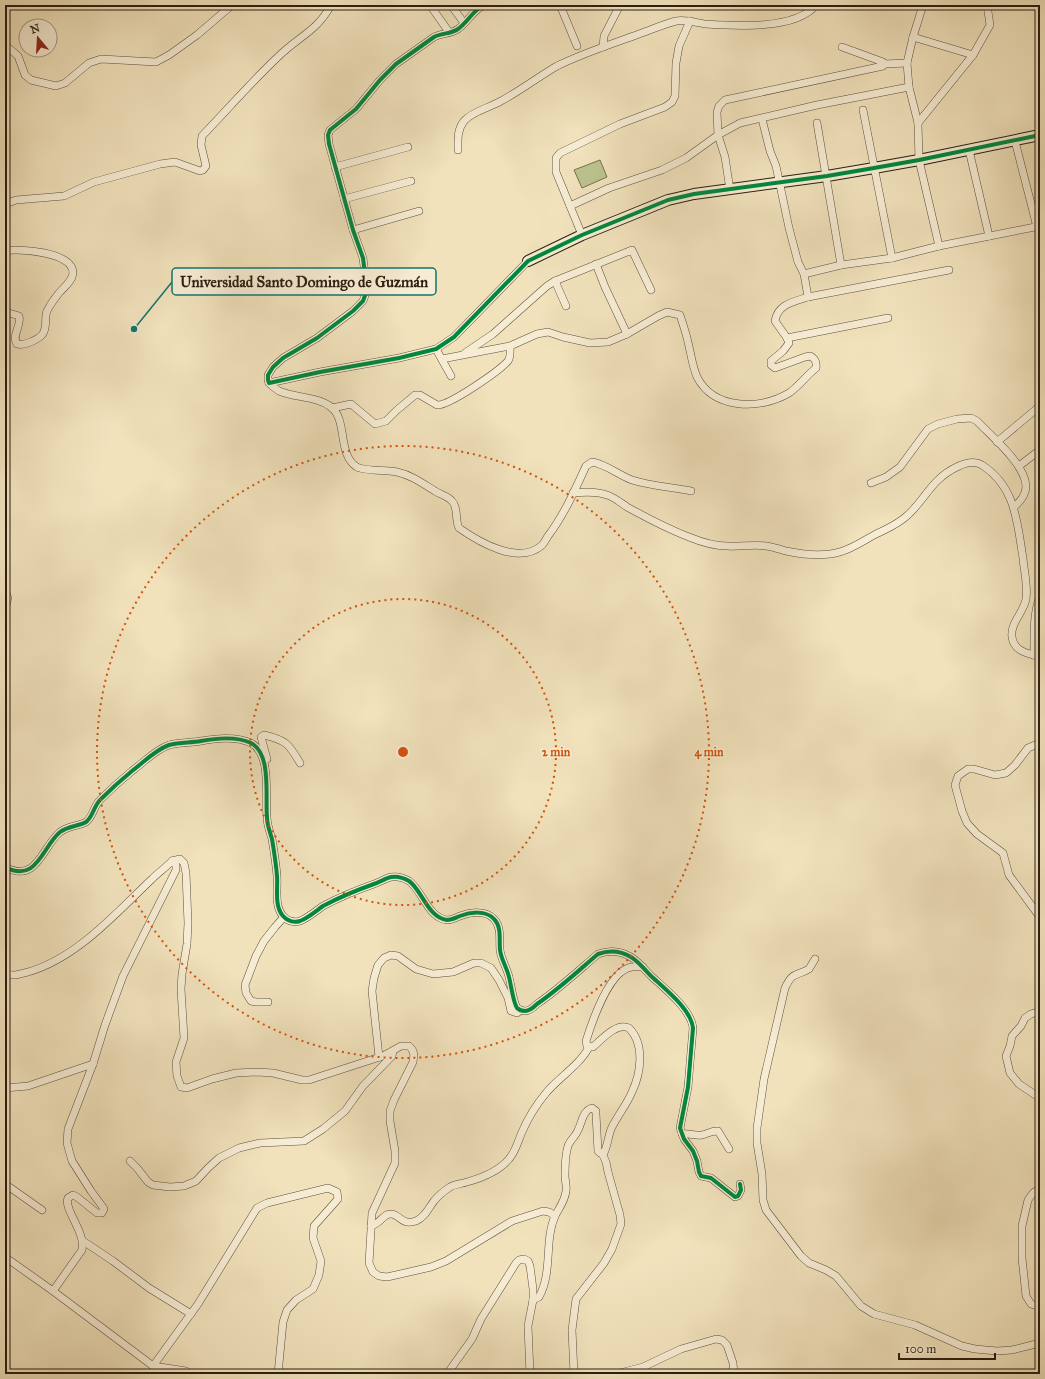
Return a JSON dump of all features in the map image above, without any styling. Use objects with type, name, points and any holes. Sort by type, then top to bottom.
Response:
[{"type":"street","points":[[5,45],[18,56],[25,75],[31,80],[56,86],[65,83],[89,63],[101,60],[156,62],[169,56],[197,36],[232,5]]},
{"type":"street","points":[[5,204],[16,200],[64,196],[94,182],[160,164],[175,162],[200,171],[203,170],[206,166],[201,145],[202,136],[285,49],[314,28],[326,14],[331,5]]},
{"type":"street","points":[[434,5],[432,8],[450,32]]},
{"type":"street","points":[[451,5],[464,23]]},
{"type":"street","points":[[484,5],[477,9],[456,30],[434,37],[396,64],[380,80],[356,110],[330,130],[328,135],[329,144],[353,230],[363,258],[367,290],[363,301],[353,311],[317,338],[283,358],[273,366],[268,375],[269,383],[278,390],[319,402],[332,408],[339,418],[343,442],[351,462],[359,468],[380,469],[416,478],[435,492],[450,498],[454,504],[456,522],[459,528],[501,551],[521,554],[541,546],[558,524],[586,466],[592,462],[599,463],[621,476],[633,480],[691,492]]},
{"type":"street","points":[[560,5],[578,46]]},
{"type":"street","points":[[603,47],[604,36],[620,5]]},
{"type":"street","points":[[458,150],[458,132],[470,115],[499,102],[558,66],[603,47],[676,21],[737,26],[780,23],[800,17],[813,9],[816,5]]},
{"type":"street","points":[[923,5],[913,37],[907,64],[909,87],[918,123],[919,160],[939,246]]},
{"type":"street","points":[[918,123],[973,55],[990,25],[987,5]]},
{"type":"street","points":[[582,235],[556,172],[556,158],[560,153],[567,149],[620,124],[665,107],[672,102],[675,96],[676,63],[679,46],[690,21]]},
{"type":"street","points":[[913,37],[973,55]]},
{"type":"street","points":[[842,48],[883,62],[884,64]]},
{"type":"street","points":[[730,190],[725,157],[718,135],[717,112],[719,106],[725,100],[813,82],[882,66],[884,64],[907,64]]},
{"type":"street","points":[[570,206],[609,188],[662,170],[686,158],[718,135],[740,123],[817,105],[909,87]]},
{"type":"street","points":[[863,110],[892,258]]},
{"type":"street","points":[[762,119],[780,182],[789,228],[798,262],[804,274],[808,297]]},
{"type":"street","points":[[817,123],[842,265]]},
{"type":"street","points":[[269,383],[399,358],[436,349],[454,337],[528,261],[582,235],[668,200],[694,194],[874,168],[1040,135]]},
{"type":"street","points":[[804,274],[842,265],[892,258],[939,246],[1038,226],[1015,141]]},
{"type":"street","points":[[335,167],[408,147]]},
{"type":"street","points":[[969,150],[989,236]]},
{"type":"street","points":[[344,199],[411,181]]},
{"type":"street","points":[[353,230],[419,211]]},
{"type":"street","points":[[5,252],[14,250],[40,252],[62,258],[72,270],[73,275],[70,282],[58,294],[47,312],[45,328],[42,335],[24,344],[17,344],[15,341],[15,336],[20,323],[19,316],[9,313],[5,316]]},
{"type":"street","points":[[462,355],[493,334],[547,286],[555,281],[633,250],[651,290]]},
{"type":"street","points":[[596,264],[627,334]]},
{"type":"street","points":[[442,359],[510,346],[537,334],[548,332],[590,343],[608,342],[627,334],[667,312],[680,315],[688,342],[693,367],[698,379],[706,390],[719,400],[745,405],[763,402],[787,394],[798,386],[816,368],[815,360],[810,356],[775,368],[772,367],[772,361],[788,346],[789,341],[775,321],[776,315],[781,307],[808,297],[949,270]]},
{"type":"street","points":[[555,281],[566,306]]},
{"type":"street","points":[[787,338],[888,318]]},
{"type":"street","points":[[332,408],[351,404],[375,424],[386,421],[415,395],[420,395],[437,405],[452,401],[509,360],[511,352],[510,346]]},
{"type":"street","points":[[436,349],[451,376]]},
{"type":"street","points":[[997,442],[1040,406]]},
{"type":"street","points":[[871,483],[886,477],[900,467],[928,429],[938,424],[957,419],[971,418],[977,421],[1019,466],[1026,486],[1024,495],[1014,507]]},
{"type":"street","points":[[1019,466],[1040,450]]},
{"type":"street","points":[[573,493],[585,492],[608,495],[627,507],[660,524],[690,538],[712,544],[729,546],[766,546],[802,554],[828,555],[847,550],[898,523],[911,512],[938,480],[966,463],[973,462],[982,465],[998,477],[1008,492],[1014,507],[1027,597],[1011,634],[1013,641],[1021,652],[1037,656],[1034,631],[1036,605],[1040,596]]},
{"type":"street","points":[[5,591],[8,598],[5,609]]},
{"type":"street","points":[[300,763],[291,746],[281,740],[262,736],[267,758],[266,818],[278,882],[277,901],[280,911],[284,917],[291,921],[298,921],[333,901],[390,877],[405,879],[413,884],[426,904],[437,916],[443,919],[452,920],[465,914],[477,913],[487,914],[493,918],[498,927],[500,952],[509,976],[515,1004],[521,1010]]},
{"type":"street","points":[[5,867],[18,871],[26,870],[34,866],[59,833],[86,821],[100,799],[122,778],[157,751],[172,744],[224,738],[236,739],[250,743],[257,748],[262,755],[266,779]]},
{"type":"street","points":[[1040,743],[1028,748],[1015,766],[1006,773],[995,775],[974,769],[968,769],[958,776],[955,785],[967,823],[976,834],[1003,853],[1009,875],[1040,917]]},
{"type":"street","points":[[5,973],[18,975],[40,968],[63,956],[112,919],[172,861],[180,859],[183,860],[188,923],[187,944],[181,989],[184,1038],[176,1062],[178,1082],[181,1087],[187,1088],[212,1079],[236,1073],[273,1073],[302,1080],[309,1080],[379,1057],[401,1046],[406,1045],[411,1048],[414,1056],[413,1062],[392,1105],[390,1121],[395,1151],[395,1163],[374,1207],[371,1218],[370,1266],[376,1275],[387,1278],[431,1267],[446,1261],[512,1221],[543,1211],[549,1212],[555,1216]]},
{"type":"street","points":[[53,1291],[82,1250],[82,1235],[67,1204],[67,1199],[70,1196],[75,1196],[98,1214],[103,1211],[103,1207],[74,1166],[68,1149],[67,1136],[70,1123],[93,1064],[105,1025],[123,976],[176,870],[176,865],[172,861]]},
{"type":"street","points":[[268,1002],[251,1001],[246,993],[245,985],[262,944],[284,917]]},
{"type":"street","points":[[379,1057],[372,984],[380,962],[387,956],[398,956],[416,969],[434,974],[453,972],[474,963],[484,964],[490,968],[499,980],[508,998],[512,1011],[517,1013],[521,1010],[530,1010],[552,994],[597,955],[614,952],[626,955],[637,961],[680,1005],[690,1018],[693,1025],[688,1088],[680,1125],[682,1134],[693,1151],[699,1172],[702,1176],[711,1178],[735,1197],[740,1193],[740,1184]]},
{"type":"street","points":[[815,959],[809,969],[791,977],[785,988],[764,1079],[757,1135],[762,1174],[763,1200],[766,1210],[801,1256],[809,1263],[836,1276],[861,1306],[874,1314],[915,1325],[962,1346],[975,1349],[1004,1350],[1021,1348],[1040,1343]]},
{"type":"street","points":[[589,1047],[586,1044],[586,1041],[592,1024],[601,1001],[616,976],[628,968],[643,967]]},
{"type":"street","points":[[1040,1011],[1025,1018],[1021,1026],[1012,1036],[1006,1056],[1010,1073],[1014,1079],[1040,1098]]},
{"type":"street","points":[[371,1226],[379,1223],[384,1216],[388,1214],[393,1214],[407,1222],[417,1220],[424,1215],[437,1197],[448,1188],[455,1184],[468,1182],[482,1177],[505,1164],[512,1155],[522,1131],[536,1105],[548,1091],[583,1056],[589,1047],[593,1046],[613,1031],[625,1026],[631,1030],[635,1036],[640,1051],[637,1080],[629,1099],[613,1126],[607,1140],[605,1151],[602,1153]]},
{"type":"street","points":[[130,1161],[148,1182],[153,1185],[170,1187],[184,1186],[196,1182],[219,1158],[239,1148],[260,1143],[304,1141],[323,1129],[345,1111],[363,1086],[392,1056],[393,1051]]},
{"type":"street","points":[[5,1088],[28,1086],[93,1064]]},
{"type":"street","points":[[533,1300],[539,1296],[544,1285],[551,1232],[555,1216],[561,1207],[566,1191],[565,1158],[569,1144],[579,1130],[584,1116],[590,1108],[594,1109],[596,1111],[598,1151],[602,1153],[606,1162],[621,1224],[615,1242],[604,1263],[576,1299],[572,1330],[574,1374]]},
{"type":"street","points":[[682,1134],[688,1133],[700,1136],[712,1131],[718,1131],[729,1149]]},
{"type":"street","points":[[5,1184],[42,1210]]},
{"type":"street","points":[[153,1366],[190,1314],[257,1208],[267,1203],[328,1188],[337,1192],[338,1196],[336,1202],[314,1226],[313,1238],[321,1261],[319,1275],[313,1289],[296,1300],[287,1310],[283,1322],[278,1374]]},
{"type":"street","points":[[1040,1188],[1032,1193],[1028,1200],[1022,1226],[1022,1258],[1026,1296],[1031,1304],[1040,1306]]},
{"type":"street","points":[[83,1241],[149,1288],[190,1314]]},
{"type":"street","points":[[5,1257],[153,1366],[189,1373]]},
{"type":"street","points":[[447,1374],[472,1338],[481,1319],[519,1260],[524,1259],[528,1261],[530,1266],[533,1300],[528,1326],[530,1374]]},
{"type":"street","points":[[616,1374],[643,1367],[681,1349],[716,1339],[722,1340],[727,1344],[733,1363],[734,1374]]},
{"type":"green space","points":[[600,160],[607,177],[582,188],[574,170]]},
{"type":"cycle path","points":[[484,5],[480,7],[458,29],[434,37],[396,64],[380,80],[356,109],[330,130],[328,135],[329,144],[353,230],[363,258],[367,290],[363,301],[353,311],[317,338],[283,358],[273,367],[268,375],[269,383],[399,358],[436,349],[454,337],[528,261],[582,235],[668,200],[694,194],[874,168],[1040,135]]},
{"type":"cycle path","points":[[5,867],[16,871],[25,871],[32,867],[38,862],[60,832],[66,828],[86,822],[97,804],[109,792],[150,756],[164,747],[177,743],[197,742],[220,738],[233,738],[251,743],[258,749],[265,766],[267,820],[276,862],[277,902],[280,912],[285,918],[293,922],[298,922],[329,903],[387,878],[396,877],[405,879],[414,885],[430,909],[440,918],[449,920],[473,913],[482,913],[491,916],[497,922],[500,934],[501,953],[508,974],[514,1002],[517,1008],[524,1011],[533,1008],[598,954],[615,952],[623,953],[631,957],[676,999],[691,1021],[693,1028],[688,1087],[680,1128],[684,1139],[693,1151],[699,1172],[701,1176],[711,1178],[735,1197],[738,1196],[741,1190],[740,1184]]},
{"type":"place","name":"Universidad Santo Domingo de Guzmán","points":[[134,329]]}]
